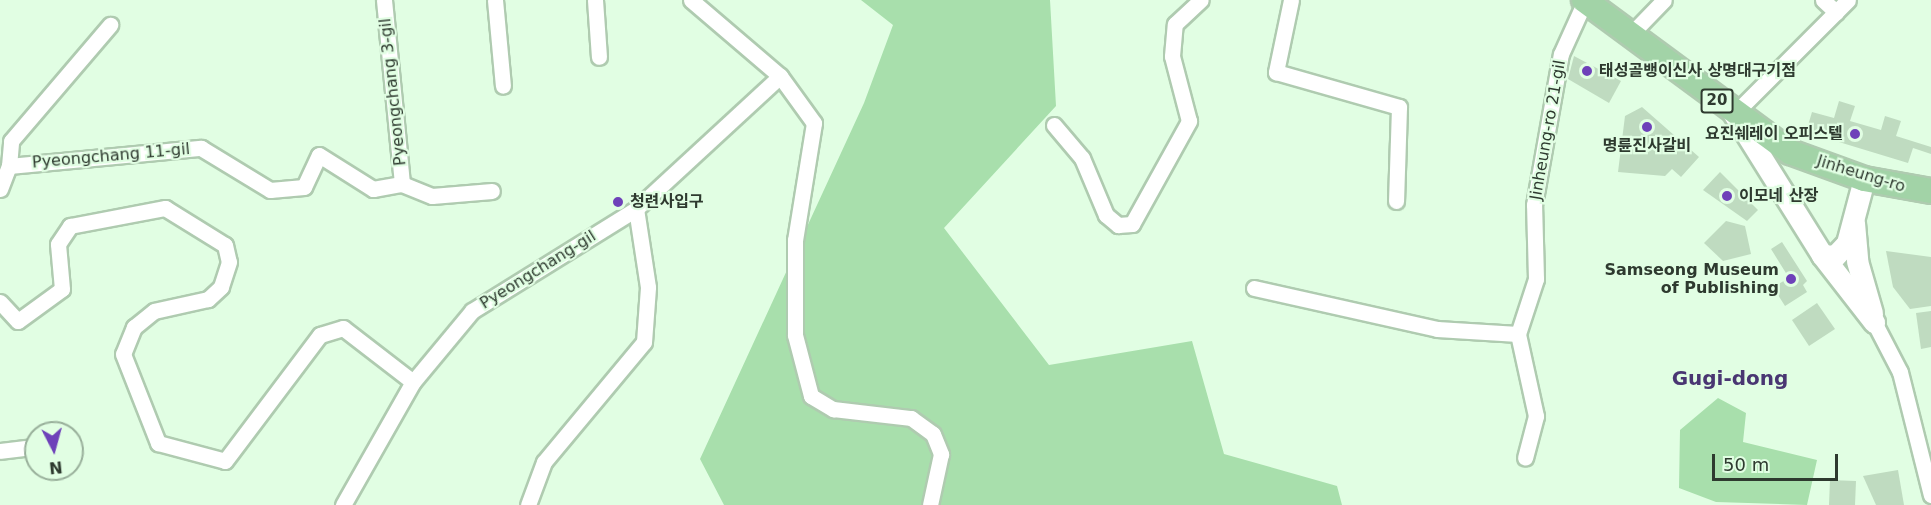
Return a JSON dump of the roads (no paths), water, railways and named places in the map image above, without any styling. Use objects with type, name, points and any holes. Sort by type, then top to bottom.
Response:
[{"type":"main road","name":"Jinheung-ro","points":[[1584,0],[1734,114],[1790,152],[1864,179],[1930,191]]},
{"type":"main road","points":[[1734,114],[1821,255],[1874,322]]},
{"type":"main road","points":[[1821,255],[1843,251],[1854,223],[1864,179]]},
{"type":"main road","points":[[1854,223],[1857,261],[1874,322]]},
{"type":"street","name":"Pyeongchang 3-gil","points":[[384,0],[402,184]]},
{"type":"street","points":[[495,0],[503,86]]},
{"type":"street","points":[[595,0],[599,57]]},
{"type":"street","points":[[691,0],[780,76],[814,123],[795,240],[795,335],[810,396],[833,409],[911,418],[933,434],[941,454],[930,505]]},
{"type":"street","points":[[1054,125],[1082,158],[1106,215],[1118,225],[1132,224],[1189,121],[1172,56],[1174,24],[1201,0]]},
{"type":"street","points":[[1291,0],[1276,72],[1400,107],[1396,201]]},
{"type":"street","name":"Jinheung-ro 21-gil","points":[[1518,334],[1536,279],[1534,206],[1561,54],[1584,0]]},
{"type":"street","points":[[1630,34],[1664,0]]},
{"type":"street","points":[[1824,0],[1836,12]]},
{"type":"street","points":[[1734,114],[1848,0]]},
{"type":"street","name":"Pyeongchang 11-gil","points":[[0,189],[9,166],[12,141],[110,25]]},
{"type":"street","name":"Pyeongchang-gil","points":[[343,505],[413,381],[472,311],[636,209],[780,76]]},
{"type":"street","name":"Pyeongchang 11-gil","points":[[9,166],[201,148],[270,190],[304,187],[320,155],[373,189],[402,184]]},
{"type":"street","points":[[402,184],[432,196],[492,191]]},
{"type":"street","points":[[0,302],[18,321],[62,289],[58,244],[70,226],[165,208],[225,245],[229,262],[221,287],[208,299],[154,311],[134,327],[123,354],[159,443],[225,461],[321,335],[343,328],[413,381]]},
{"type":"street","points":[[528,505],[544,462],[644,342],[648,287],[636,209]]},
{"type":"street","points":[[1254,288],[1437,329],[1518,334],[1536,416],[1525,458]]},
{"type":"street","points":[[1874,322],[1900,372],[1931,495]]},
{"type":"street","points":[[0,451],[24,448]]},
{"type":"place","name":"태성골뱅이신사 상명대구기점","points":[[1587,71]]},
{"type":"place","name":"명륜진사갈비","points":[[1647,127]]},
{"type":"place","name":"요진쉐레이 오피스텔","points":[[1855,134]]},
{"type":"place","name":"이모네 산장","points":[[1727,196]]},
{"type":"place","name":"청련사입구","points":[[618,202]]},
{"type":"place","name":"Samseong Museum of Publishing","points":[[1791,279]]},
{"type":"district","name":"Gugi-dong","points":[[1730,378]]}]
